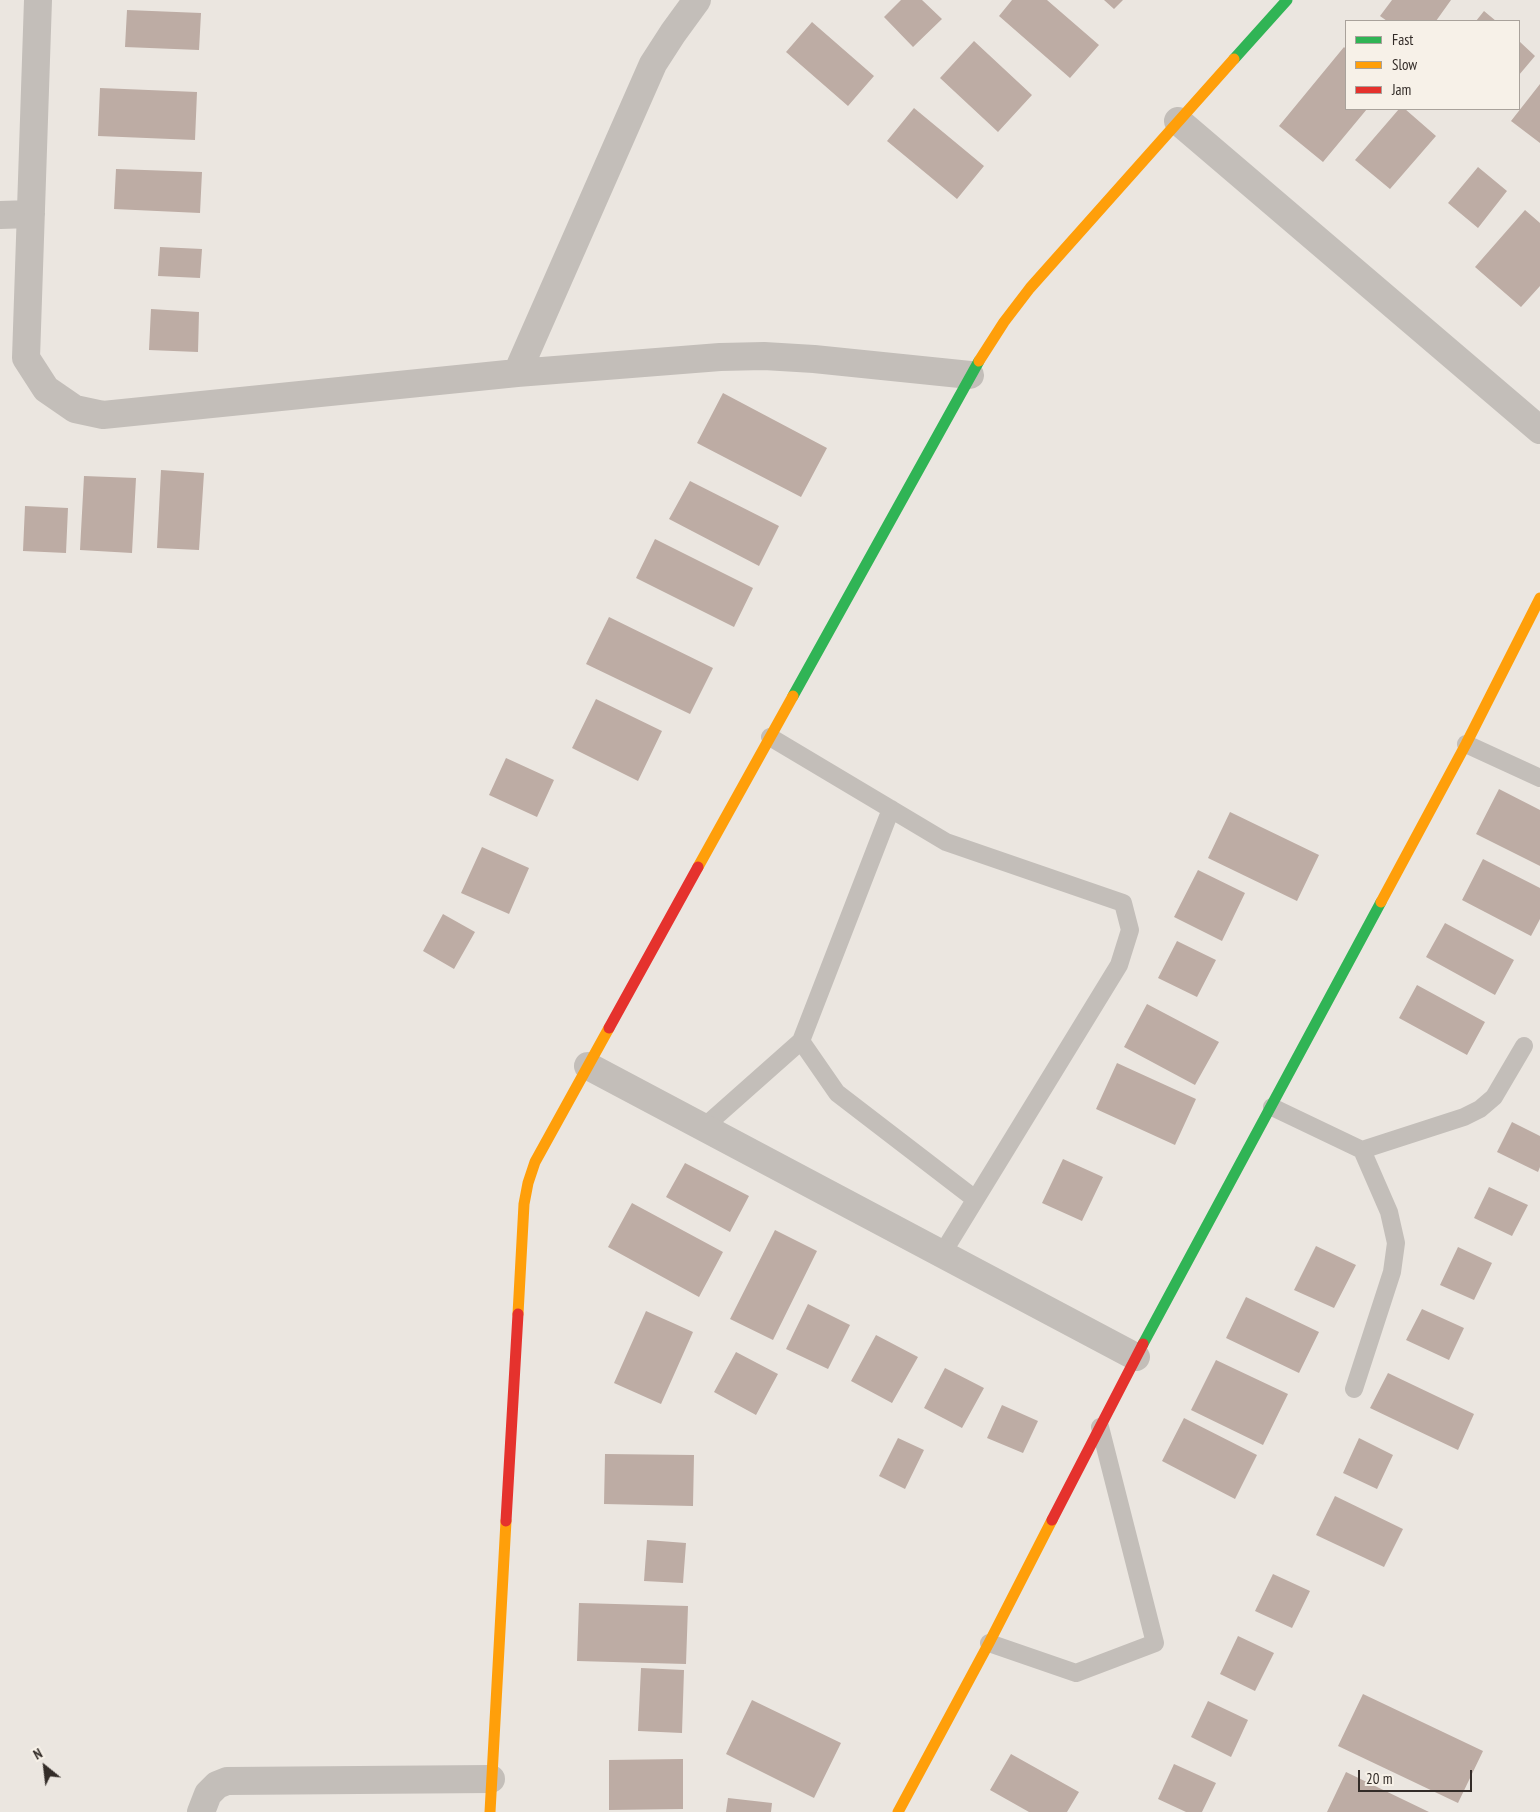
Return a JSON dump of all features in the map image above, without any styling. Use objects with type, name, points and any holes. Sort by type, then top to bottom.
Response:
[{"type":"street","points":[[38,0],[26,358],[46,389],[75,409],[103,414],[517,373],[720,357],[764,356],[814,359],[970,375]]},
{"type":"street","points":[[517,373],[653,64],[697,0]]},
{"type":"street","points":[[490,1812],[524,1204],[535,1162],[970,375],[1004,322],[1030,288],[1287,0]]},
{"type":"street","points":[[1178,121],[1540,430]]},
{"type":"street","points":[[0,215],[31,214]]},
{"type":"street","points":[[898,1812],[989,1643],[1136,1357],[1466,744],[1540,598]]},
{"type":"street","points":[[588,1066],[1136,1357]]},
{"type":"street","points":[[201,1812],[208,1794],[217,1785],[227,1781],[491,1779]]},
{"type":"lane","points":[[770,737],[946,842],[1123,903],[1130,930],[1119,965],[942,1254]]},
{"type":"lane","points":[[1466,744],[1540,778]]},
{"type":"lane","points":[[704,1127],[801,1041],[891,809]]},
{"type":"lane","points":[[801,1041],[837,1093],[976,1199]]},
{"type":"lane","points":[[1362,1150],[1464,1117],[1480,1109],[1494,1097],[1524,1046]]},
{"type":"lane","points":[[1272,1107],[1362,1150],[1389,1212],[1396,1243],[1392,1272],[1354,1389]]},
{"type":"lane","points":[[989,1643],[1076,1673],[1155,1643],[1100,1427]]},
{"type":"building","points":[[901,0],[922,0],[942,19],[913,47],[884,17]]},
{"type":"building","points":[[1012,0],[1047,0],[1099,45],[1070,78],[999,16]]},
{"type":"building","points":[[1104,0],[1123,0],[1114,9]]},
{"type":"building","points":[[1392,0],[1451,0],[1437,20],[1386,20],[1380,16]]},
{"type":"building","points":[[127,10],[201,13],[199,50],[125,47]]},
{"type":"building","points":[[1484,11],[1495,20],[1477,20]]},
{"type":"building","points":[[812,22],[874,76],[848,106],[786,52]]},
{"type":"building","points":[[974,41],[1032,95],[998,132],[940,78]]},
{"type":"building","points":[[1520,42],[1535,56],[1520,74]]},
{"type":"building","points":[[1344,47],[1345,110],[1366,110],[1323,162],[1279,126]]},
{"type":"building","points":[[1540,84],[1540,143],[1511,121]]},
{"type":"building","points":[[100,88],[197,92],[195,140],[98,136]]},
{"type":"building","points":[[914,108],[984,166],[957,199],[887,141]]},
{"type":"building","points":[[1398,110],[1406,110],[1436,136],[1390,189],[1355,160]]},
{"type":"building","points":[[1478,167],[1507,191],[1478,228],[1448,203]]},
{"type":"building","points":[[116,169],[202,172],[200,213],[114,209]]},
{"type":"building","points":[[1525,210],[1540,223],[1540,286],[1521,307],[1475,267]]},
{"type":"building","points":[[160,247],[202,249],[200,278],[158,276]]},
{"type":"building","points":[[151,309],[199,312],[198,352],[149,350]]},
{"type":"building","points":[[723,393],[827,448],[801,497],[697,443]]},
{"type":"building","points":[[161,470],[204,473],[199,550],[157,548]]},
{"type":"building","points":[[84,476],[136,478],[132,553],[80,550]]},
{"type":"building","points":[[690,481],[779,526],[759,566],[669,519]]},
{"type":"building","points":[[25,506],[68,508],[66,553],[23,551]]},
{"type":"building","points":[[655,539],[753,588],[734,627],[636,578]]},
{"type":"building","points":[[609,617],[713,668],[690,714],[586,664]]},
{"type":"building","points":[[596,699],[662,731],[638,781],[572,748]]},
{"type":"building","points":[[506,758],[554,780],[537,817],[489,795]]},
{"type":"building","points":[[1499,789],[1540,810],[1540,866],[1476,834]]},
{"type":"building","points":[[1230,812],[1319,855],[1297,901],[1208,858]]},
{"type":"building","points":[[482,847],[529,868],[509,914],[461,893]]},
{"type":"building","points":[[1483,859],[1540,888],[1540,919],[1531,936],[1462,900]]},
{"type":"building","points":[[1198,870],[1245,893],[1222,941],[1174,917]]},
{"type":"building","points":[[443,914],[475,932],[454,969],[423,951]]},
{"type":"building","points":[[1445,923],[1514,960],[1495,995],[1426,957]]},
{"type":"building","points":[[1177,941],[1216,960],[1197,997],[1158,978]]},
{"type":"building","points":[[1417,985],[1485,1022],[1467,1055],[1399,1018]]},
{"type":"building","points":[[1147,1004],[1219,1042],[1195,1085],[1124,1047]]},
{"type":"building","points":[[1117,1063],[1196,1099],[1175,1145],[1096,1109]]},
{"type":"building","points":[[1512,1122],[1540,1136],[1540,1167],[1538,1172],[1497,1152]]},
{"type":"building","points":[[1063,1159],[1103,1177],[1082,1221],[1042,1203]]},
{"type":"building","points":[[685,1163],[749,1196],[730,1232],[666,1197]]},
{"type":"building","points":[[1489,1187],[1528,1205],[1512,1236],[1474,1218]]},
{"type":"building","points":[[632,1203],[723,1252],[699,1297],[608,1247]]},
{"type":"building","points":[[775,1230],[817,1251],[773,1340],[730,1319]]},
{"type":"building","points":[[1316,1246],[1356,1265],[1334,1308],[1294,1290]]},
{"type":"building","points":[[1458,1247],[1492,1263],[1474,1300],[1440,1285]]},
{"type":"building","points":[[1246,1297],[1319,1332],[1299,1373],[1226,1338]]},
{"type":"building","points":[[808,1304],[850,1325],[828,1369],[786,1349]]},
{"type":"building","points":[[1422,1309],[1464,1328],[1449,1360],[1406,1340]]},
{"type":"building","points":[[646,1311],[693,1332],[661,1404],[614,1383]]},
{"type":"building","points":[[876,1335],[918,1357],[892,1403],[851,1381]]},
{"type":"building","points":[[736,1352],[778,1374],[756,1415],[714,1392]]},
{"type":"building","points":[[1216,1360],[1288,1394],[1263,1445],[1191,1410]]},
{"type":"building","points":[[945,1368],[984,1388],[962,1428],[924,1408]]},
{"type":"building","points":[[1388,1373],[1474,1414],[1458,1450],[1370,1408]]},
{"type":"building","points":[[1002,1405],[1038,1421],[1023,1453],[987,1438]]},
{"type":"building","points":[[1184,1418],[1257,1455],[1235,1499],[1162,1461]]},
{"type":"building","points":[[898,1438],[924,1450],[905,1489],[879,1476]]},
{"type":"building","points":[[1359,1438],[1393,1455],[1377,1489],[1343,1473]]},
{"type":"building","points":[[605,1454],[694,1455],[693,1506],[604,1504]]},
{"type":"building","points":[[1335,1496],[1403,1529],[1384,1567],[1316,1535]]},
{"type":"building","points":[[647,1540],[686,1543],[683,1583],[644,1581]]},
{"type":"building","points":[[1273,1574],[1310,1591],[1292,1628],[1255,1611]]},
{"type":"building","points":[[579,1603],[688,1606],[686,1664],[577,1661]]},
{"type":"building","points":[[1238,1636],[1274,1653],[1255,1691],[1220,1674]]},
{"type":"building","points":[[641,1668],[684,1670],[682,1733],[638,1731]]},
{"type":"building","points":[[1363,1694],[1483,1751],[1458,1803],[1338,1746]]},
{"type":"building","points":[[752,1700],[841,1743],[814,1798],[726,1754]]},
{"type":"building","points":[[1208,1701],[1248,1720],[1231,1757],[1191,1737]]},
{"type":"building","points":[[1011,1754],[1079,1792],[1067,1812],[1029,1812],[990,1790]]},
{"type":"building","points":[[683,1759],[683,1809],[609,1810],[609,1760]]},
{"type":"building","points":[[1174,1764],[1216,1783],[1202,1812],[1186,1812],[1158,1799]]},
{"type":"building","points":[[1346,1772],[1429,1812],[1327,1812]]},
{"type":"building","points":[[728,1798],[772,1803],[771,1812],[726,1812]]},
{"type":"traffic: fast","points":[[1234,59],[1287,0]]},
{"type":"traffic: fast","points":[[793,696],[979,361]]},
{"type":"traffic: fast","points":[[1143,1344],[1381,902]]},
{"type":"traffic: slow","points":[[979,361],[1004,322],[1030,288],[1234,59]]},
{"type":"traffic: slow","points":[[1381,902],[1466,744],[1540,598]]},
{"type":"traffic: slow","points":[[698,867],[793,696]]},
{"type":"traffic: slow","points":[[518,1314],[524,1204],[528,1183],[535,1162],[609,1028]]},
{"type":"traffic: slow","points":[[898,1812],[989,1643],[1052,1520]]},
{"type":"traffic: slow","points":[[490,1812],[506,1521]]},
{"type":"traffic: jam","points":[[609,1028],[698,867]]},
{"type":"traffic: jam","points":[[506,1521],[518,1314]]},
{"type":"traffic: jam","points":[[1052,1520],[1143,1344]]}]
